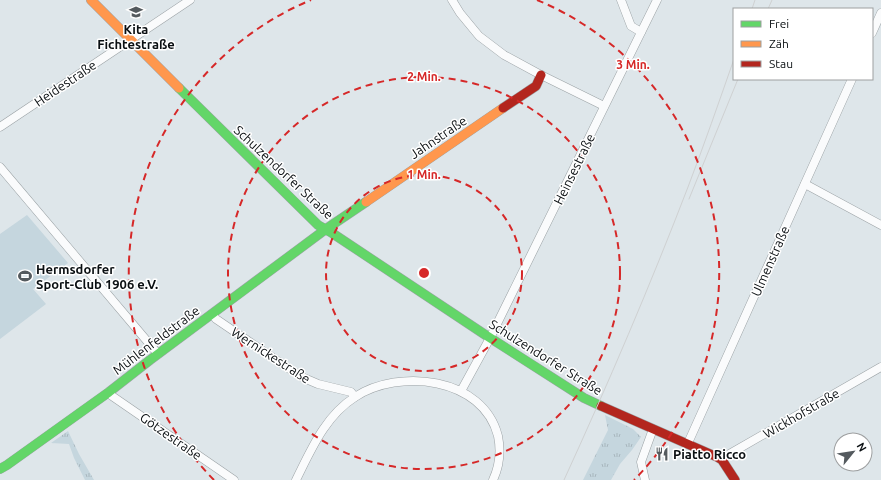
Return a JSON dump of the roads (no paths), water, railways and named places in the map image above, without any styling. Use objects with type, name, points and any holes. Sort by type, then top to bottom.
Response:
[{"type":"street","name":"Schulzendorfer Straße","points":[[91,0],[318,225],[584,398],[688,443],[722,460]]},
{"type":"street","name":"Heidestraße","points":[[0,126],[190,0]]},
{"type":"street","points":[[452,0],[460,13],[479,36],[504,55],[604,106]]},
{"type":"street","points":[[621,0],[631,26],[641,32]]},
{"type":"street","name":"Heinsestraße","points":[[461,391],[490,338],[657,0]]},
{"type":"street","points":[[873,31],[881,13]]},
{"type":"street","name":"Jahnstraße","points":[[326,229],[536,86],[542,75]]},
{"type":"street","name":"Ulmenstraße","points":[[688,443],[852,80]]},
{"type":"street","points":[[0,168],[158,354]]},
{"type":"street","points":[[805,184],[881,225]]},
{"type":"street","name":"Mühlenfeldstraße","points":[[0,469],[7,466],[109,392],[326,229]]},
{"type":"street","name":"Wernickestraße","points":[[212,314],[216,319],[304,378],[318,384],[351,392],[355,397]]},
{"type":"street","name":"Wickhofstraße","points":[[722,460],[726,456],[881,367]]},
{"type":"street","points":[[296,480],[324,427],[342,407],[363,392],[379,385],[399,381],[440,384],[461,391],[473,398],[482,406],[496,428],[499,444],[499,466],[494,480]]},
{"type":"street","name":"Götzestraße","points":[[109,392],[112,396],[234,480]]},
{"type":"street","points":[[644,480],[640,462],[652,428]]},
{"type":"street","points":[[722,460],[734,480]]},
{"type":"tram line","points":[[752,8],[755,0]]},
{"type":"tram line","points":[[768,8],[772,0]]},
{"type":"tram line","points":[[564,480],[613,371],[659,261],[694,171],[733,62]]},
{"type":"tram line","points":[[689,199],[738,80]]},
{"type":"place","name":"Kita Fichtestraße","points":[[136,12]]},
{"type":"place","name":"Hermsdorfer Sport-Club 1906 e.V.","points":[[25,276]]},
{"type":"place","name":"Piatto Ricco","points":[[662,454]]}]
